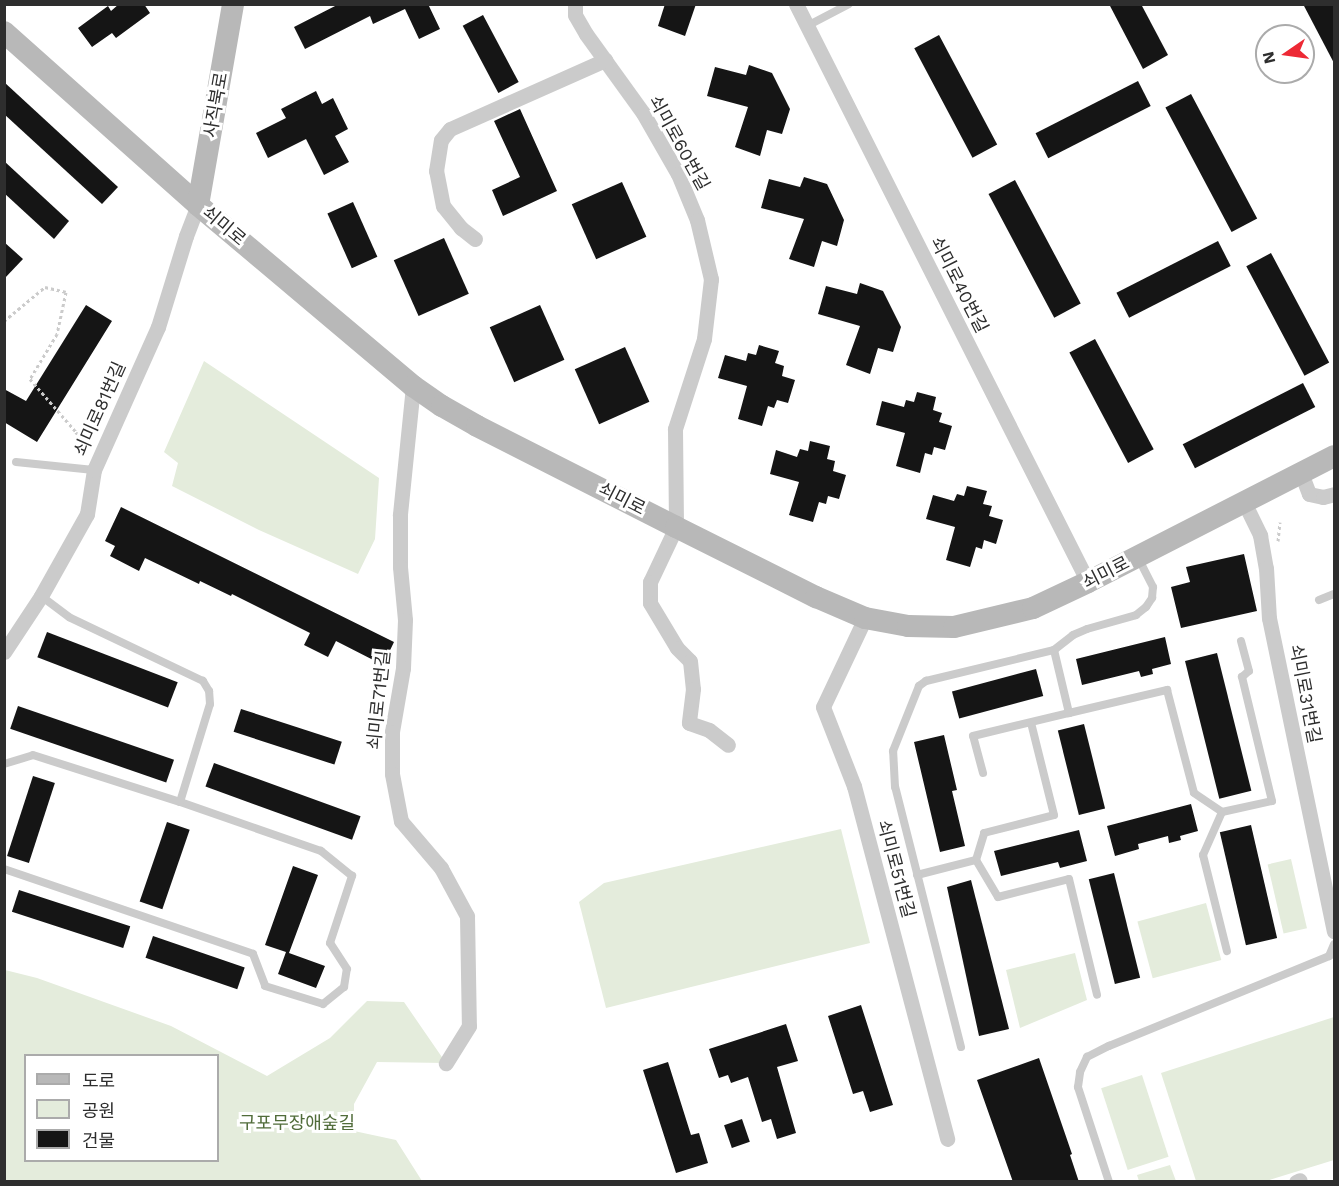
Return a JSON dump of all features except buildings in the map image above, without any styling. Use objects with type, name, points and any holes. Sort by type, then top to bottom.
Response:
[{"type":"main road","name":"사직북로","points":[[198,205],[233,4]]},
{"type":"main road","name":"쇠미로","points":[[4,32],[198,205],[413,386],[477,426],[816,597],[865,618],[908,626],[954,627],[1033,608],[1335,456]]},
{"type":"street","name":"쇠미로60번길","points":[[575,4],[575,15],[643,113],[678,174],[697,220],[711,279],[704,339],[675,429],[676,527]]},
{"type":"street","name":"쇠미로40번길","points":[[796,4],[1088,582]]},
{"type":"street","points":[[475,239],[461,228],[443,206],[436,171],[441,140],[450,129],[605,60]]},
{"type":"street","name":"쇠미로81번길","points":[[4,652],[41,596],[87,514],[94,470],[158,327],[198,205]]},
{"type":"street","name":"쇠미로71번길","points":[[413,386],[400,514],[400,567],[405,620],[404,668],[392,732],[392,774],[401,820],[441,868],[466,916],[469,1026],[446,1063]]},
{"type":"street","points":[[1301,473],[1310,494],[1323,497],[1335,494]]},
{"type":"street","name":"쇠미로31번길","points":[[1244,502],[1260,535],[1266,568],[1269,618],[1335,931]]},
{"type":"street","points":[[676,527],[650,582],[650,603],[677,648],[690,661],[693,689],[688,723],[709,730],[728,745]]},
{"type":"street","name":"쇠미로51번길","points":[[865,618],[824,707],[854,786],[947,1139]]},
{"type":"lane","points":[[807,26],[849,4]]},
{"type":"lane","points":[[16,462],[94,470]]},
{"type":"lane","points":[[961,1047],[895,787],[893,751],[918,686],[926,681],[1054,650],[1080,632],[1136,615],[1152,598],[1153,587],[1137,557]]},
{"type":"lane","points":[[1318,600],[1335,594]]},
{"type":"lane","points":[[41,596],[69,617],[203,681],[209,691],[210,704],[180,802]]},
{"type":"lane","points":[[982,773],[973,736],[1167,690],[1194,793],[1222,812],[1272,801],[1242,677],[1249,671],[1241,641]]},
{"type":"lane","points":[[1054,650],[1069,713]]},
{"type":"lane","points":[[1031,723],[1054,815],[984,833],[976,860],[998,897],[1069,879],[1097,995]]},
{"type":"lane","points":[[4,764],[33,755],[180,802],[321,851],[352,876],[330,943],[347,969],[344,987],[323,1004],[266,986],[253,954],[4,870]]},
{"type":"lane","points":[[1222,812],[1203,855],[1227,951]]},
{"type":"lane","points":[[917,875],[976,860]]},
{"type":"lane","points":[[1109,1182],[1078,1087],[1080,1072],[1087,1058],[1109,1046],[1329,956],[1335,944]]},
{"type":"path","points":[[4,321],[45,287],[66,291],[57,334],[30,379],[76,432],[94,470]]},
{"type":"green space","points":[[204,361],[379,478],[375,539],[358,574],[259,530],[172,486],[178,463],[164,452]]},
{"type":"green space","points":[[841,829],[870,943],[606,1008],[579,902],[604,883]]},
{"type":"green space","points":[[1291,859],[1307,928],[1284,934],[1268,864]]},
{"type":"green space","points":[[1206,903],[1221,960],[1153,978],[1137,921]]},
{"type":"green space","points":[[1075,953],[1087,1000],[1020,1028],[1006,970]]},
{"type":"green space","name":"구포무장애숲길","points":[[5,970],[37,978],[171,1026],[267,1076],[330,1038],[367,1001],[404,1002],[446,1063],[377,1062],[354,1104],[354,1131],[396,1140],[422,1181],[5,1182]]},
{"type":"green space","points":[[1334,1017],[1334,1160],[1266,1181],[1196,1181],[1161,1073]]},
{"type":"green space","points":[[1142,1075],[1169,1157],[1128,1170],[1101,1088]]},
{"type":"green space","points":[[1170,1165],[1176,1181],[1139,1181],[1137,1175]]}]
